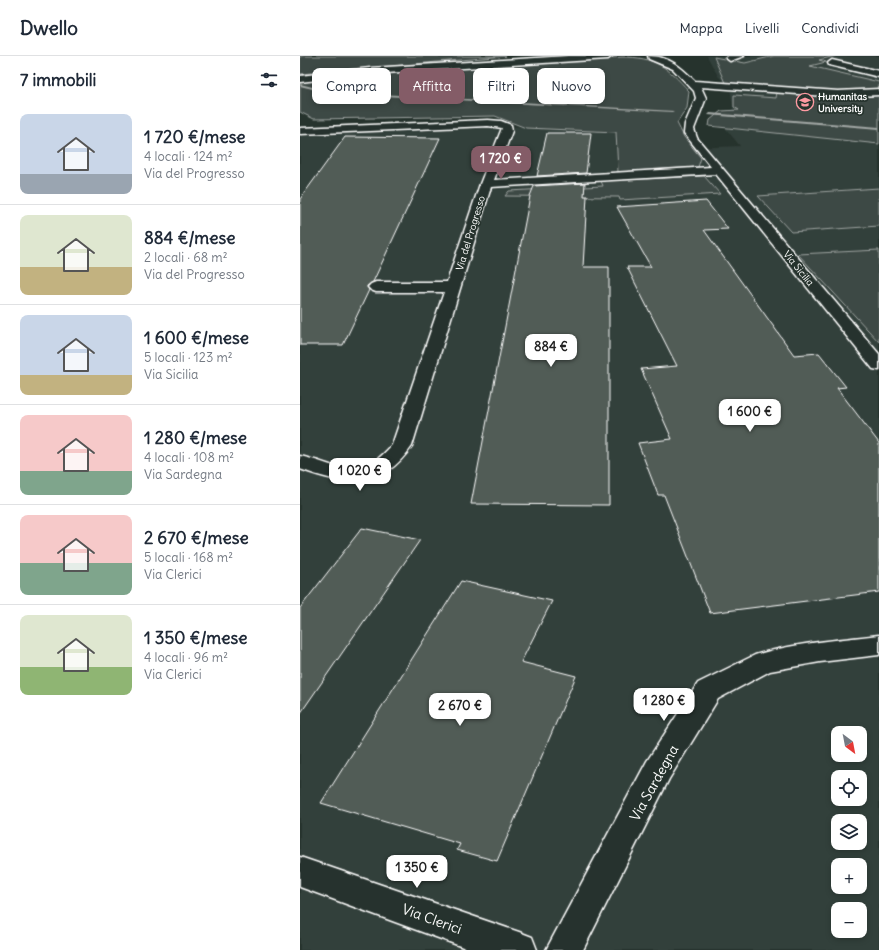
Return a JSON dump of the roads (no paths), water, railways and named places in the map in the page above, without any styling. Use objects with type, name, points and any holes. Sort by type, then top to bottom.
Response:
[{"type":"street","points":[[300,79],[370,71],[569,56]]},
{"type":"street","points":[[550,58],[608,56]]},
{"type":"street","points":[[650,56],[677,60],[692,84],[838,94],[879,92]]},
{"type":"street","points":[[730,58],[740,56]]},
{"type":"street","points":[[832,63],[879,74]]},
{"type":"street","name":"Via Sicilia","points":[[692,84],[698,90],[701,98],[688,126],[688,132],[692,140],[709,157],[718,170],[879,365]]},
{"type":"street","name":"Via del Progresso","points":[[300,131],[488,124],[502,124],[507,127],[507,131],[486,184],[402,446],[391,461],[374,472],[350,477],[328,472],[300,462]]},
{"type":"street","points":[[486,184],[718,170]]},
{"type":"street","points":[[376,287],[454,287]]},
{"type":"street","name":"Via Sardegna","points":[[564,950],[658,770],[708,692],[764,662],[820,652],[879,645]]},
{"type":"street","name":"Via Clerici","points":[[300,872],[519,950]]},
{"type":"waterway","points":[[300,85],[329,92],[672,111]]},
{"type":"waterway","points":[[710,114],[879,128]]},
{"type":"place","name":"Humanitas University","points":[[805,102]]}]
